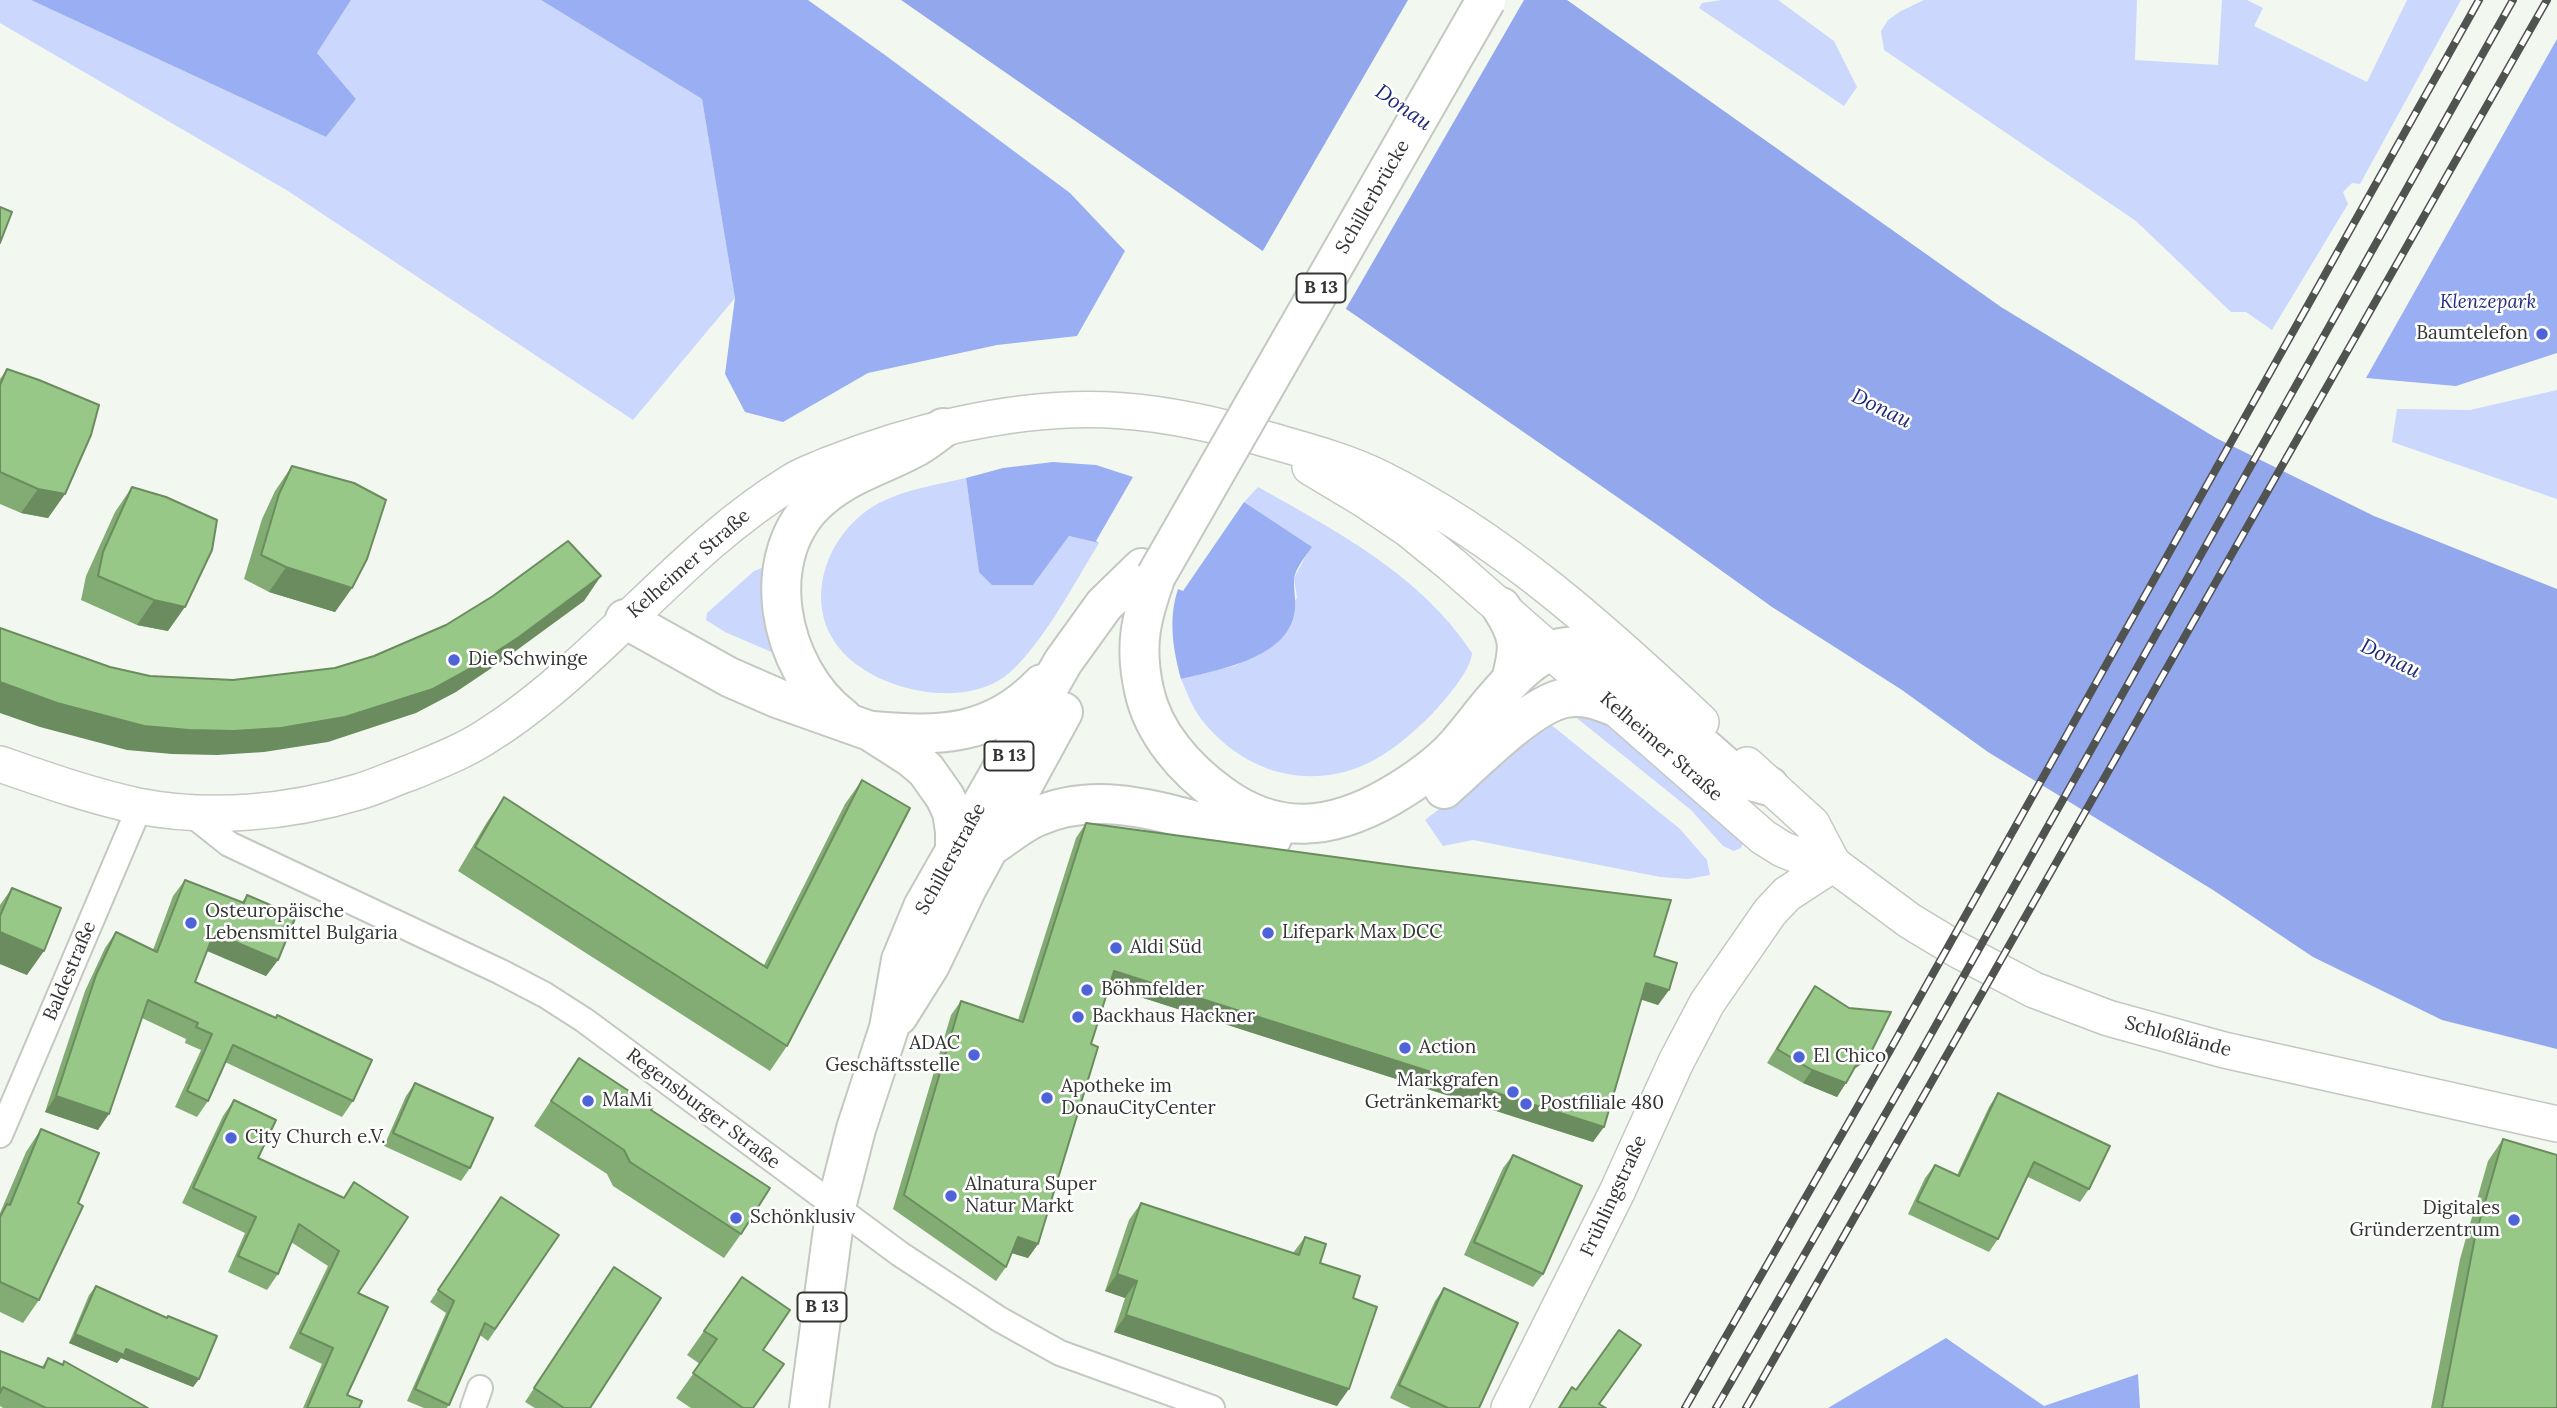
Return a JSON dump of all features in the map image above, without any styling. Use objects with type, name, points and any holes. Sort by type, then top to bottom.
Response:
[{"type":"main road","name":"Schillerbrücke","points":[[1149,572],[1468,0]]},
{"type":"main road","name":"Schillerbrücke","points":[[1149,572],[1486,0]]},
{"type":"main road","points":[[943,428],[915,448],[841,482],[819,499],[794,533],[785,555],[781,595],[795,659],[808,681],[821,697],[860,727],[926,771],[945,797],[952,813],[955,831],[973,848],[1036,817],[1089,802],[1127,806],[1267,838],[1319,843],[1340,839],[1397,821],[1439,793],[1530,714],[1559,700],[1588,697],[1618,708]]},
{"type":"main road","name":"Schillerstraße","points":[[809,1408],[836,1207],[856,1129],[889,1028],[916,990],[973,848],[1063,662],[1104,605],[1149,572]]},
{"type":"main road","name":"Schillerstraße","points":[[973,848],[1105,636],[1149,572]]},
{"type":"main road","points":[[1149,572],[1139,642],[1142,682],[1154,720],[1167,742],[1200,778],[1230,802],[1255,815],[1306,825],[1326,823],[1357,814],[1409,786],[1433,767],[1456,746],[1511,680],[1535,661],[1553,651],[1574,646],[1588,650],[1604,660],[1727,768],[1743,779],[1769,786]]},
{"type":"main road","points":[[1502,607],[1514,628],[1518,646],[1511,680]]},
{"type":"main road","points":[[625,620],[729,677],[777,698],[860,727],[913,735],[979,727],[1007,714],[1029,697],[1063,662]]},
{"type":"street","name":"Kelheimer Straße","points":[[140,806],[190,813],[283,808],[358,792],[433,764],[490,735],[560,681],[734,521],[800,477],[901,438],[943,428],[1024,412],[1102,408],[1191,420],[1326,456],[1381,478],[1479,537],[1570,603],[1628,653],[1812,824],[1833,864]]},
{"type":"street","name":"Kelheimer Straße","points":[[1273,441],[1408,529],[1553,651],[1763,837],[1782,849],[1809,860],[1833,864]]},
{"type":"street","points":[[0,764],[79,791],[140,806]]},
{"type":"street","name":"Baldestraße","points":[[0,1135],[140,806]]},
{"type":"street","name":"Regensburger Straße","points":[[190,813],[229,844],[462,953],[545,995],[584,1020],[900,1254],[963,1296],[1060,1353],[1212,1408]]},
{"type":"street","name":"Schloßlände","points":[[1833,864],[1910,921],[1958,950],[2034,990],[2108,1018],[2224,1050],[2557,1124]]},
{"type":"street","name":"Frühlingstraße","points":[[1509,1408],[1707,1003],[1770,912],[1787,894],[1833,864]]},
{"type":"shaded area","points":[[0,0],[31,0],[326,137],[356,99],[317,53],[351,0],[541,0],[702,99],[735,298],[633,420],[288,191],[0,23]]},
{"type":"shaded area","points":[[1722,0],[1778,0],[1834,41],[1857,87],[1844,106],[1699,8],[1702,3]]},
{"type":"shaded area","points":[[1924,0],[2137,0],[2135,60],[2218,65],[2222,0],[2247,0],[2263,8],[2254,26],[2367,82],[2407,0],[2461,0],[2360,184],[2352,183],[2343,192],[2348,204],[2272,330],[2246,312],[2231,312],[2136,221],[1884,50],[1881,31],[1888,20]]},
{"type":"shaded area","points":[[2557,390],[2557,499],[2392,442],[2397,409],[2470,410]]},
{"type":"shaded area","points":[[966,478],[979,572],[1033,585],[1069,536],[1099,543],[1043,633],[1030,651],[1004,677],[984,687],[935,693],[884,680],[861,668],[843,652],[830,634],[823,616],[821,597],[829,560],[837,542],[849,527],[879,503],[910,491]]},
{"type":"shaded area","points":[[1258,487],[1375,557],[1428,600],[1472,653],[1467,668],[1437,708],[1400,743],[1364,765],[1321,776],[1300,776],[1259,765],[1222,741],[1202,720],[1181,679],[1237,665],[1297,598],[1294,578],[1311,547],[1244,502]]},
{"type":"shaded area","points":[[771,564],[776,654],[725,632],[706,620],[707,613],[754,571]]},
{"type":"shaded area","points":[[1573,715],[1599,719],[1607,724],[1736,835],[1743,843],[1741,848],[1734,851],[1723,846],[1691,810]]},
{"type":"shaded area","points":[[1549,723],[1680,829],[1707,860],[1710,875],[1688,879],[1660,877],[1473,840],[1443,846],[1425,820]]},
{"type":"green space","points":[[31,0],[351,0],[317,53],[356,99],[326,137]]},
{"type":"green space","points":[[541,0],[808,0],[1070,193],[1125,251],[1077,336],[997,345],[868,373],[783,422],[745,412],[725,374],[735,298],[702,99]]},
{"type":"green space","name":"Klenzepark","points":[[2557,39],[2557,353],[2456,386],[2366,378]]},
{"type":"green space","points":[[1053,462],[1096,465],[1133,477],[1096,541],[1099,543],[1069,536],[1033,585],[992,585],[979,572],[966,478],[1003,468]]},
{"type":"green space","points":[[1244,502],[1312,547],[1296,572],[1293,619],[1283,636],[1272,647],[1258,655],[1226,668],[1181,679],[1173,634],[1173,612],[1178,589],[1183,591]]},
{"type":"green space","points":[[1946,1338],[2044,1406],[2138,1374],[2140,1408],[1828,1408]]},
{"type":"water","name":"Donau","points":[[901,0],[1567,0],[2001,307],[2216,438],[2374,516],[2557,589],[2557,1049],[2442,1020],[2313,957],[2213,890],[1988,752],[1902,690],[1772,607]]},
{"type":"pier","points":[[1408,0],[1524,0],[1344,312],[1261,254]]},
{"type":"building","points":[[0,207],[12,212],[0,243]]},
{"type":"building","points":[[7,369],[99,405],[91,435],[65,494],[38,489],[0,472],[0,385]]},
{"type":"building","points":[[292,466],[354,483],[386,500],[367,559],[352,588],[286,567],[261,555],[279,494]]},
{"type":"building","points":[[132,487],[166,497],[217,520],[212,550],[185,607],[154,600],[98,576],[103,552]]},
{"type":"building","points":[[568,541],[601,576],[519,637],[473,667],[433,689],[345,717],[281,728],[234,731],[144,726],[57,703],[0,682],[0,628],[110,667],[150,676],[233,680],[335,668],[374,656],[446,625],[493,596]]},
{"type":"building","points":[[862,780],[910,808],[787,1046],[475,847],[504,797],[767,968]]},
{"type":"building","points":[[1086,823],[1671,900],[1654,956],[1677,963],[1669,990],[1646,983],[1604,1127],[1114,971],[1091,1044],[1098,1047],[1038,1244],[1018,1237],[1006,1267],[904,1195],[961,1001],[1023,1022]]},
{"type":"building","points":[[185,880],[244,903],[247,895],[296,916],[278,960],[214,933],[195,982],[276,1018],[277,1015],[372,1060],[353,1101],[233,1045],[208,1101],[187,1091],[212,1034],[196,1027],[198,1023],[148,1000],[109,1114],[56,1096],[96,975],[116,932],[157,952]]},
{"type":"building","points":[[12,888],[61,908],[44,951],[0,932],[0,916]]},
{"type":"building","points":[[1815,986],[1849,1008],[1891,1012],[1872,1050],[1860,1058],[1846,1083],[1812,1070],[1777,1049]]},
{"type":"building","points":[[579,1058],[653,1107],[651,1110],[770,1188],[741,1234],[630,1162],[624,1150],[551,1101]]},
{"type":"building","points":[[415,1083],[493,1118],[470,1168],[393,1133]]},
{"type":"building","points":[[1998,1093],[2110,1146],[2089,1189],[2034,1162],[1998,1239],[1917,1201],[1935,1165],[1959,1176]]},
{"type":"building","points":[[234,1100],[276,1120],[258,1158],[344,1198],[354,1182],[408,1217],[358,1293],[388,1307],[347,1395],[362,1401],[359,1408],[307,1408],[333,1348],[300,1333],[339,1251],[299,1224],[278,1274],[238,1256],[256,1217],[193,1188]]},
{"type":"building","points":[[41,1129],[99,1153],[78,1203],[83,1206],[39,1300],[0,1282],[0,1217],[7,1204],[10,1205]]},
{"type":"building","points":[[2503,1139],[2557,1155],[2557,1406],[2442,1408],[2475,1237]]},
{"type":"building","points":[[1513,1155],[1582,1186],[1543,1274],[1474,1242]]},
{"type":"building","points":[[501,1197],[559,1235],[495,1329],[485,1323],[449,1405],[415,1389],[454,1301],[438,1290]]},
{"type":"building","points":[[1141,1203],[1299,1255],[1305,1237],[1326,1244],[1320,1263],[1360,1276],[1353,1298],[1377,1307],[1349,1389],[1126,1315],[1137,1281],[1117,1274]]},
{"type":"building","points":[[614,1267],[661,1298],[590,1408],[564,1408],[534,1388]]},
{"type":"building","points":[[742,1277],[790,1310],[763,1350],[784,1364],[753,1408],[743,1408],[693,1373],[717,1339],[704,1331]]},
{"type":"building","points":[[96,1286],[167,1318],[168,1316],[217,1336],[199,1379],[126,1349],[124,1355],[75,1334]]},
{"type":"building","points":[[1444,1288],[1518,1323],[1479,1408],[1448,1408],[1399,1385]]},
{"type":"building","points":[[1619,1330],[1641,1345],[1599,1404],[1606,1408],[1559,1408],[1572,1387],[1576,1390]]},
{"type":"building","points":[[0,1351],[44,1368],[48,1358],[63,1365],[64,1361],[148,1408],[46,1408],[3,1387],[0,1393]]},
{"type":"railway","points":[[1685,1408],[1889,1052],[2479,0]]},
{"type":"railway","points":[[1716,1408],[1913,1066],[2513,0]]},
{"type":"railway","points":[[1746,1408],[2547,0]]},
{"type":"place","name":"Baumtelefon","points":[[2542,334]]},
{"type":"place","name":"Die Schwinge","points":[[454,660]]},
{"type":"place","name":"Osteuropäische Lebensmittel Bulgaria","points":[[191,923]]},
{"type":"place","name":"Lifepark Max DCC","points":[[1268,933]]},
{"type":"place","name":"Aldi Süd","points":[[1116,948]]},
{"type":"place","name":"Böhmfelder","points":[[1087,990]]},
{"type":"place","name":"Backhaus Hackner","points":[[1078,1017]]},
{"type":"place","name":"Action","points":[[1405,1048]]},
{"type":"place","name":"ADAC Geschäftsstelle","points":[[974,1055]]},
{"type":"place","name":"El Chico","points":[[1799,1057]]},
{"type":"place","name":"Markgrafen Getränkemarkt","points":[[1513,1092]]},
{"type":"place","name":"Apotheke im DonauCityCenter","points":[[1047,1098]]},
{"type":"place","name":"MaMi","points":[[588,1101]]},
{"type":"place","name":"Postfiliale 480","points":[[1526,1104]]},
{"type":"place","name":"City Church e.V.","points":[[231,1138]]},
{"type":"place","name":"Alnatura Super Natur Markt","points":[[951,1196]]},
{"type":"place","name":"Schönklusiv","points":[[736,1218]]},
{"type":"place","name":"Digitales Gründerzentrum","points":[[2514,1220]]}]
